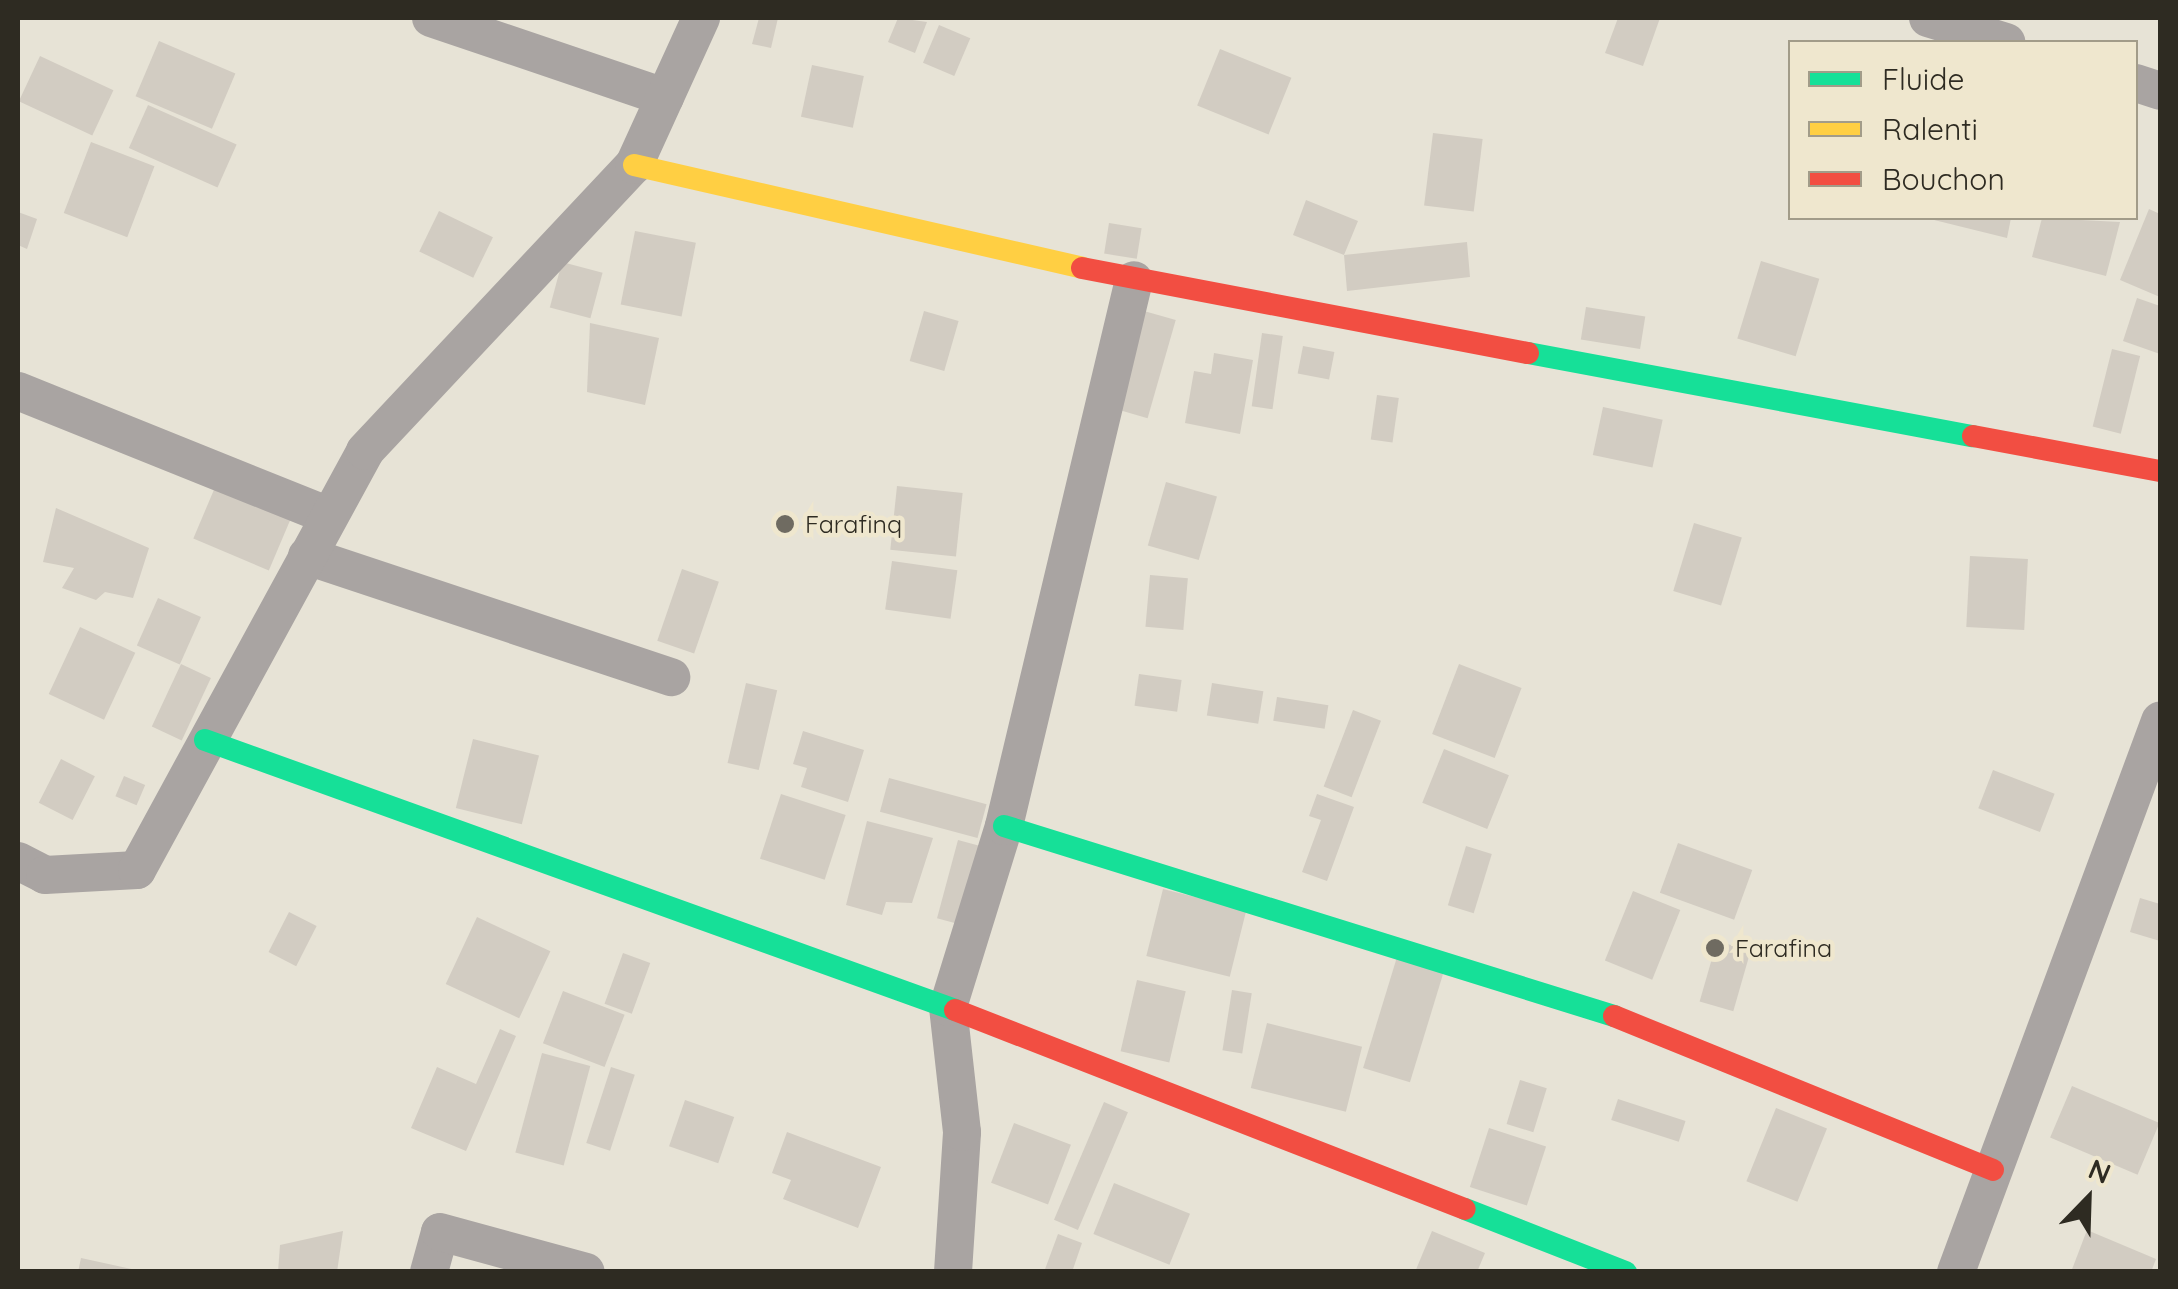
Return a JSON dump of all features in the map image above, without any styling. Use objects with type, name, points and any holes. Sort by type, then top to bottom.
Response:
[{"type":"street","points":[[431,18],[665,97]]},
{"type":"street","points":[[18,861],[46,876],[137,870],[365,451],[634,165],[702,18]]},
{"type":"street","points":[[1928,18],[2000,40]]},
{"type":"street","points":[[634,165],[1134,280],[2160,472]]},
{"type":"street","points":[[953,1272],[962,1132],[948,1007],[1004,826],[1134,280]]},
{"type":"street","points":[[18,390],[329,516]]},
{"type":"street","points":[[307,556],[671,678]]},
{"type":"street","points":[[1956,1272],[2160,721]]},
{"type":"street","points":[[205,740],[948,1007],[1626,1272]]},
{"type":"street","points":[[1004,826],[1571,1000],[1993,1170]]},
{"type":"street","points":[[429,1272],[440,1232],[586,1272]]},
{"type":"building","points":[[759,18],[778,18],[771,48],[752,44]]},
{"type":"building","points":[[898,18],[927,22],[915,53],[888,42]]},
{"type":"building","points":[[1618,18],[1660,18],[1643,66],[1605,53]]},
{"type":"building","points":[[939,25],[970,38],[954,76],[923,63]]},
{"type":"building","points":[[159,41],[235,73],[212,129],[136,96]]},
{"type":"building","points":[[1220,49],[1291,78],[1269,134],[1197,106]]},
{"type":"building","points":[[40,56],[113,90],[92,136],[19,101]]},
{"type":"building","points":[[812,65],[864,76],[853,128],[801,117]]},
{"type":"building","points":[[148,105],[237,144],[217,187],[129,148]]},
{"type":"building","points":[[1433,133],[1483,139],[1474,212],[1424,205]]},
{"type":"building","points":[[91,142],[154,166],[127,237],[64,213]]},
{"type":"building","points":[[1306,200],[1358,221],[1344,255],[1293,235]]},
{"type":"building","points":[[2149,209],[2160,214],[2160,297],[2120,280]]},
{"type":"building","points":[[439,211],[493,237],[473,278],[419,251]]},
{"type":"building","points":[[18,212],[37,219],[27,249],[18,245]]},
{"type":"building","points":[[1934,220],[2011,220],[2007,238]]},
{"type":"building","points":[[2041,220],[2120,222],[2106,276],[2032,257]]},
{"type":"building","points":[[1109,223],[1142,228],[1137,259],[1104,254]]},
{"type":"building","points":[[635,231],[696,243],[682,316],[621,305]]},
{"type":"building","points":[[1467,242],[1470,277],[1347,291],[1344,255]]},
{"type":"building","points":[[1761,261],[1819,279],[1796,356],[1737,338]]},
{"type":"building","points":[[562,262],[603,273],[590,318],[550,307]]},
{"type":"building","points":[[2137,298],[2160,306],[2160,354],[2123,341]]},
{"type":"building","points":[[1586,307],[1645,316],[1640,349],[1581,340]]},
{"type":"building","points":[[924,311],[959,321],[944,371],[910,361]]},
{"type":"building","points":[[1144,311],[1176,320],[1148,418],[1116,409]]},
{"type":"building","points":[[590,323],[659,338],[645,405],[587,392]]},
{"type":"building","points":[[1262,333],[1283,336],[1272,409],[1252,406]]},
{"type":"building","points":[[1303,346],[1334,352],[1329,380],[1298,373]]},
{"type":"building","points":[[2112,349],[2140,356],[2121,434],[2093,427]]},
{"type":"building","points":[[1214,353],[1253,360],[1240,434],[1185,423],[1194,371],[1211,374]]},
{"type":"building","points":[[1377,395],[1399,398],[1393,443],[1371,440]]},
{"type":"building","points":[[1603,407],[1663,420],[1652,468],[1593,455]]},
{"type":"building","points":[[1166,482],[1217,497],[1199,560],[1148,545]]},
{"type":"building","points":[[216,485],[291,517],[269,570],[193,538]]},
{"type":"building","points":[[897,486],[963,493],[956,557],[890,550]]},
{"type":"building","points":[[56,508],[149,548],[133,598],[105,592],[96,600],[62,588],[74,568],[43,562]]},
{"type":"building","points":[[1694,523],[1742,538],[1721,606],[1673,591]]},
{"type":"building","points":[[1970,556],[2028,559],[2024,630],[1966,627]]},
{"type":"building","points":[[892,561],[957,570],[951,619],[885,610]]},
{"type":"building","points":[[682,569],[719,582],[694,654],[657,641]]},
{"type":"building","points":[[1150,575],[1188,578],[1183,630],[1145,627]]},
{"type":"building","points":[[158,598],[201,617],[180,665],[137,646]]},
{"type":"building","points":[[80,627],[135,653],[104,720],[49,694]]},
{"type":"building","points":[[181,664],[211,678],[182,740],[152,727]]},
{"type":"building","points":[[1459,664],[1522,688],[1495,758],[1432,734]]},
{"type":"building","points":[[1139,674],[1182,680],[1177,712],[1135,706]]},
{"type":"building","points":[[746,683],[777,690],[759,770],[728,763]]},
{"type":"building","points":[[1212,683],[1263,691],[1258,724],[1207,716]]},
{"type":"building","points":[[1277,697],[1328,705],[1325,729],[1273,721]]},
{"type":"building","points":[[1353,710],[1381,721],[1352,797],[1324,787]]},
{"type":"building","points":[[803,731],[864,750],[848,802],[801,787],[807,768],[793,764]]},
{"type":"building","points":[[473,739],[539,755],[522,824],[456,808]]},
{"type":"building","points":[[1444,749],[1509,775],[1487,829],[1422,803]]},
{"type":"building","points":[[61,759],[95,776],[73,820],[39,803]]},
{"type":"building","points":[[1993,770],[2055,794],[2040,832],[1978,808]]},
{"type":"building","points":[[124,776],[145,785],[137,805],[115,796]]},
{"type":"building","points":[[889,778],[987,804],[977,838],[880,812]]},
{"type":"building","points":[[781,794],[846,815],[825,880],[760,859]]},
{"type":"building","points":[[1317,794],[1354,807],[1327,881],[1302,872],[1321,820],[1309,816]]},
{"type":"building","points":[[867,821],[933,838],[912,903],[886,902],[882,915],[846,905]]},
{"type":"building","points":[[958,840],[980,846],[959,924],[937,918]]},
{"type":"building","points":[[1678,843],[1752,870],[1734,920],[1660,893]]},
{"type":"building","points":[[1466,846],[1492,854],[1474,913],[1448,905]]},
{"type":"building","points":[[1163,889],[1246,910],[1230,977],[1146,956]]},
{"type":"building","points":[[1633,891],[1680,910],[1652,980],[1605,961]]},
{"type":"building","points":[[2140,898],[2160,904],[2160,941],[2130,932]]},
{"type":"building","points":[[289,912],[317,926],[296,966],[269,952]]},
{"type":"building","points":[[477,917],[550,951],[519,1018],[446,984]]},
{"type":"building","points":[[1717,941],[1751,951],[1733,1011],[1700,1002]]},
{"type":"building","points":[[623,953],[650,963],[632,1014],[605,1004]]},
{"type":"building","points":[[1397,957],[1444,971],[1410,1082],[1363,1068]]},
{"type":"building","points":[[1137,980],[1186,991],[1169,1062],[1121,1051]]},
{"type":"building","points":[[1232,990],[1252,993],[1242,1053],[1222,1050]]},
{"type":"building","points":[[563,991],[625,1015],[605,1067],[543,1043]]},
{"type":"building","points":[[1267,1023],[1362,1047],[1346,1112],[1251,1088]]},
{"type":"building","points":[[500,1029],[516,1036],[466,1151],[411,1128],[437,1067],[476,1084]]},
{"type":"building","points":[[542,1053],[590,1066],[564,1165],[515,1152]]},
{"type":"building","points":[[611,1067],[635,1075],[610,1151],[586,1143]]},
{"type":"building","points":[[1520,1080],[1547,1088],[1533,1132],[1507,1124]]},
{"type":"building","points":[[2072,1086],[2159,1123],[2138,1175],[2050,1138]]},
{"type":"building","points":[[1618,1099],[1686,1121],[1679,1142],[1611,1120]]},
{"type":"building","points":[[685,1100],[734,1117],[718,1163],[669,1146]]},
{"type":"building","points":[[1104,1102],[1128,1112],[1078,1230],[1054,1220]]},
{"type":"building","points":[[1776,1108],[1827,1129],[1797,1202],[1746,1181]]},
{"type":"building","points":[[1014,1123],[1071,1145],[1048,1205],[991,1183]]},
{"type":"building","points":[[1489,1128],[1546,1147],[1527,1206],[1470,1187]]},
{"type":"building","points":[[787,1132],[881,1167],[858,1228],[783,1199],[791,1180],[772,1173]]},
{"type":"building","points":[[1114,1183],[1190,1214],[1169,1265],[1093,1234]]},
{"type":"building","points":[[2087,1230],[2156,1259],[2151,1272],[2071,1272]]},
{"type":"building","points":[[343,1231],[337,1272],[278,1272],[280,1245]]},
{"type":"building","points":[[1432,1231],[1485,1253],[1477,1272],[1415,1272]]},
{"type":"building","points":[[1058,1234],[1082,1243],[1072,1272],[1044,1272]]},
{"type":"building","points":[[81,1258],[136,1270],[136,1272],[78,1272]]},
{"type":"traffic: fast","points":[[1528,353],[1973,436]]},
{"type":"traffic: fast","points":[[205,740],[955,1010]]},
{"type":"traffic: fast","points":[[1004,826],[1614,1016]]},
{"type":"traffic: fast","points":[[1465,1209],[1626,1272]]},
{"type":"traffic: slow","points":[[634,165],[1082,268]]},
{"type":"traffic: jam","points":[[1082,268],[1528,353]]},
{"type":"traffic: jam","points":[[1973,436],[2160,471]]},
{"type":"traffic: jam","points":[[955,1010],[1465,1209]]},
{"type":"traffic: jam","points":[[1614,1016],[1993,1170]]},
{"type":"place","name":"Farafinq","points":[[785,524]]},
{"type":"place","name":"Farafina","points":[[1715,948]]}]
